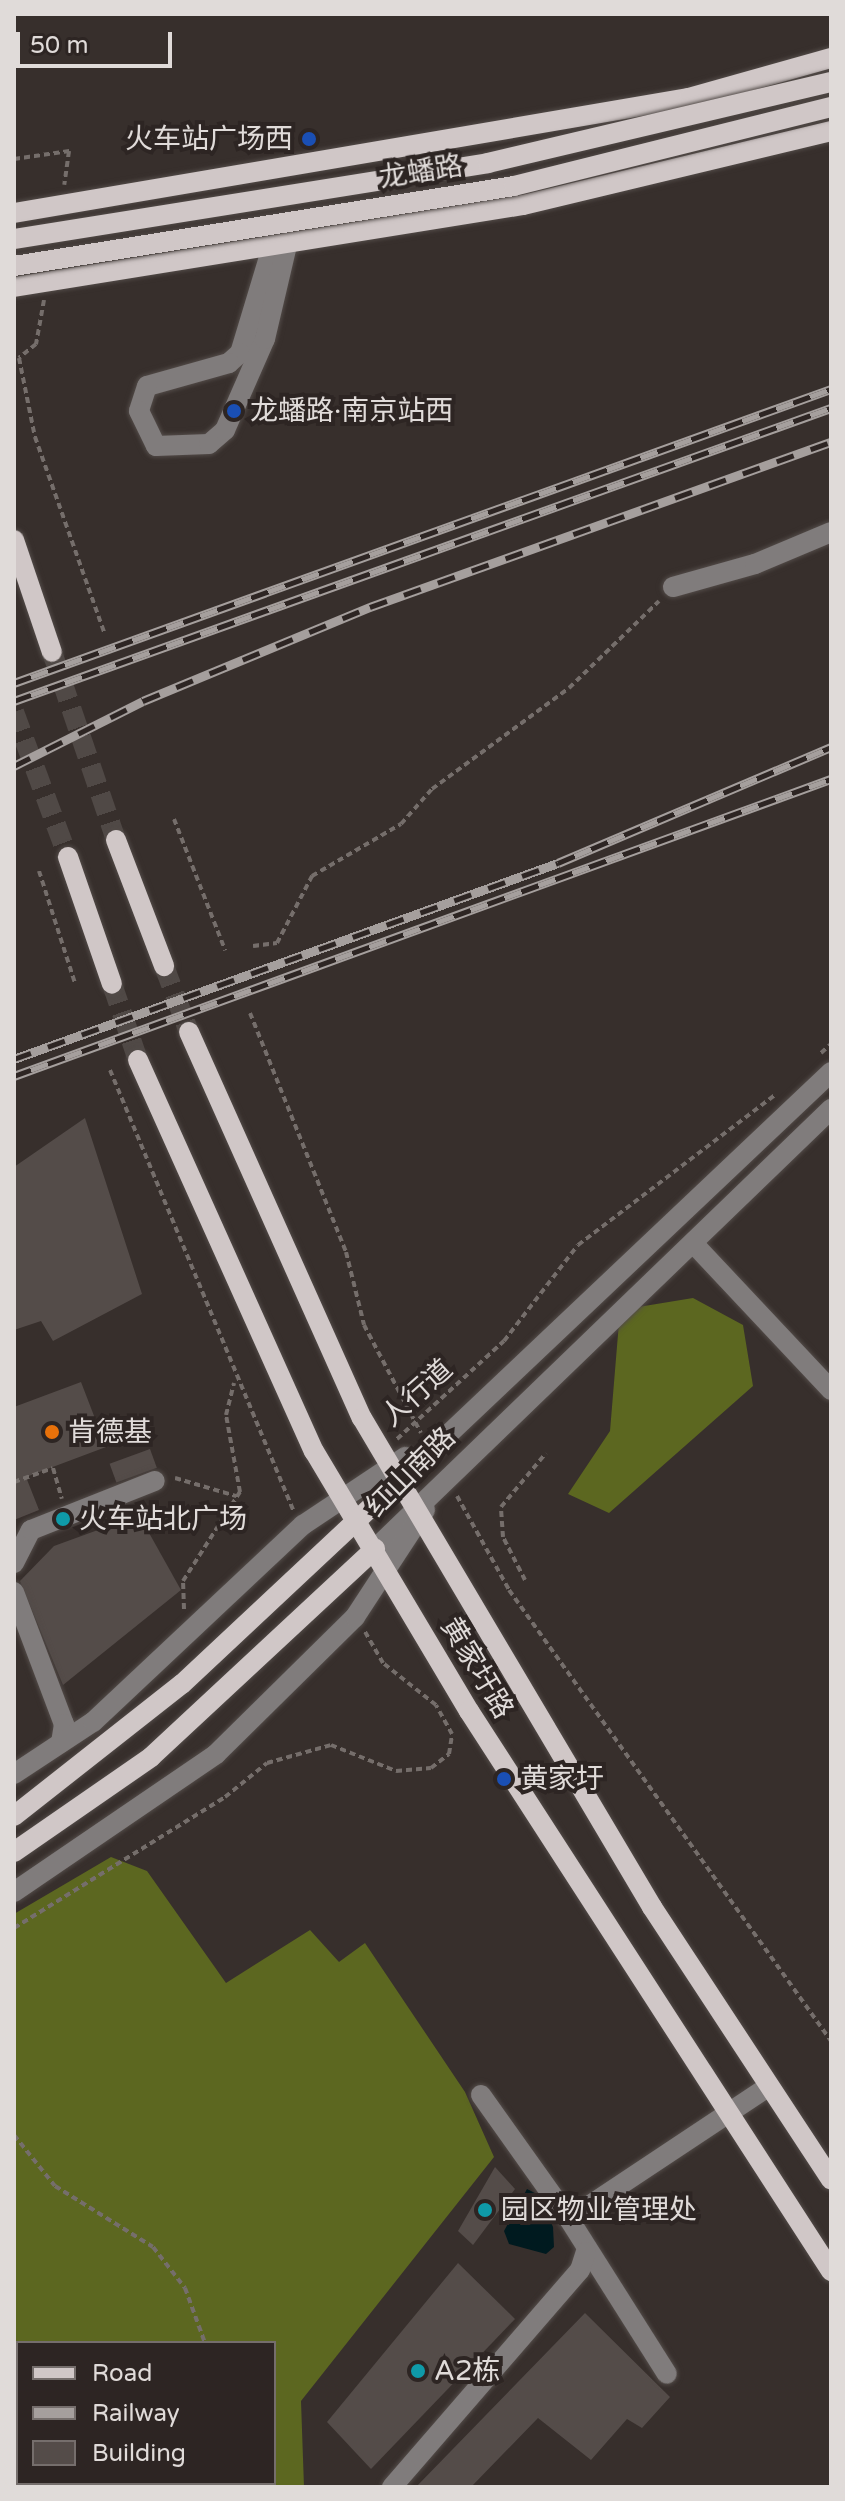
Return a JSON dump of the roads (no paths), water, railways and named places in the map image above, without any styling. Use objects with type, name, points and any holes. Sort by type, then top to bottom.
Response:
[{"type":"main road","name":"龙蟠路","points":[[14,213],[689,98],[831,58]]},
{"type":"main road","name":"龙蟠路","points":[[14,239],[488,163],[831,82]]},
{"type":"main road","name":"龙蟠路","points":[[14,266],[514,186],[831,107]]},
{"type":"main road","name":"龙蟠路","points":[[14,287],[523,205],[831,131]]},
{"type":"main road","points":[[14,540],[52,652]]},
{"type":"main road","points":[[116,840],[164,966]]},
{"type":"main road","points":[[68,857],[112,984]]},
{"type":"main road","name":"黄家圩路","points":[[189,1032],[327,1354],[417,1514],[766,2088],[831,2180]]},
{"type":"main road","name":"黄家圩路","points":[[138,1060],[234,1282],[344,1498],[386,1570],[727,2112],[831,2271]]},
{"type":"main road","name":"红山南路","points":[[14,1816],[106,1749],[358,1521],[390,1466]]},
{"type":"main road","name":"红山南路","points":[[14,1852],[151,1757],[375,1549]]},
{"type":"street","points":[[281,243],[265,339],[225,430],[209,444],[156,446],[141,425],[141,397],[155,381],[214,368],[240,353],[281,243]]},
{"type":"street","points":[[673,587],[755,564],[831,532]]},
{"type":"street","name":"红山南路","points":[[390,1466],[455,1424],[831,1072]]},
{"type":"street","name":"红山南路","points":[[375,1549],[417,1514],[444,1479],[831,1109]]},
{"type":"street","points":[[693,1243],[831,1390]]},
{"type":"street","points":[[14,1774],[93,1722],[303,1525],[390,1466],[421,1433],[455,1424]]},
{"type":"street","points":[[14,1563],[31,1530],[66,1512],[155,1481]]},
{"type":"street","points":[[14,1892],[216,1754],[355,1617],[417,1514]]},
{"type":"street","points":[[14,1592],[64,1724],[61,1743]]},
{"type":"street","points":[[569,2219],[766,2088]]},
{"type":"street","points":[[481,2095],[569,2219],[667,2374]]},
{"type":"street","points":[[392,2487],[580,2270],[586,2252]]},
{"type":"water","points":[[527,2189],[539,2195],[553,2227],[554,2247],[546,2254],[509,2244],[504,2231]]},
{"type":"tunnel","points":[[52,652],[116,840]]},
{"type":"tunnel","points":[[14,712],[68,857]]},
{"type":"tunnel","points":[[164,966],[189,1032]]},
{"type":"tunnel","points":[[112,984],[138,1060]]},
{"type":"railway","points":[[14,683],[831,389]]},
{"type":"railway","points":[[14,701],[831,408]]},
{"type":"railway","points":[[14,766],[143,701],[370,607],[831,442]]},
{"type":"railway","points":[[14,1059],[558,863],[831,747]]},
{"type":"railway","points":[[14,1076],[831,779]]},
{"type":"place","name":"火车站广场西","points":[[309,139]]},
{"type":"place","name":"龙蟠路·南京站西","points":[[234,411]]},
{"type":"place","name":"肯德基","points":[[52,1432]]},
{"type":"place","name":"火车站北广场","points":[[63,1519]]},
{"type":"place","name":"黄家圩","points":[[504,1779]]},
{"type":"place","name":"园区物业管理处","points":[[485,2210]]},
{"type":"place","name":"A2栋","points":[[418,2371]]}]
